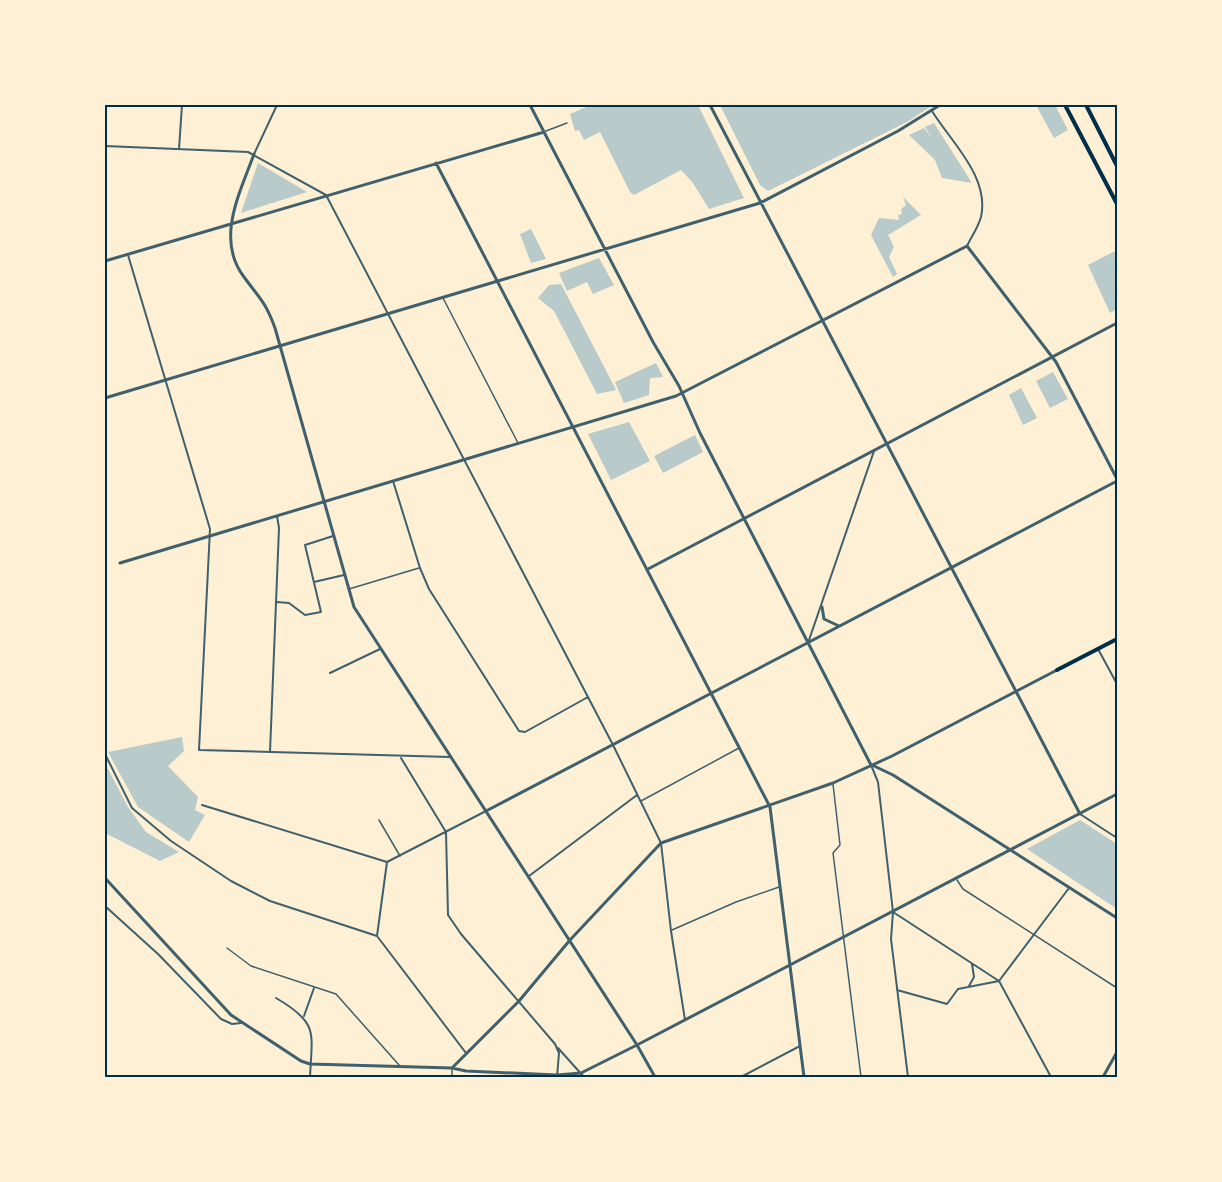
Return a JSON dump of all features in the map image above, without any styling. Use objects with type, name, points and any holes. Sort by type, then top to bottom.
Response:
[{"type":"main road","points":[[1065,105],[1117,204]]},
{"type":"main road","points":[[1086,105],[1117,166]]},
{"type":"main road","points":[[1058,670],[1117,639]]},
{"type":"street","points":[[179,150],[182,105]]},
{"type":"street","points":[[277,105],[254,154],[231,224],[231,249],[244,278],[266,304],[354,607],[570,940],[655,1077]]},
{"type":"street","points":[[530,105],[682,394],[878,782],[893,912],[890,923],[908,1077]]},
{"type":"street","points":[[710,105],[1080,814],[1117,838]]},
{"type":"street","points":[[105,398],[760,203],[932,111],[939,105]]},
{"type":"street","points":[[120,563],[682,394],[967,246],[980,222],[981,192],[958,146],[932,111]]},
{"type":"street","points":[[105,261],[544,132]]},
{"type":"street","points":[[105,146],[254,154],[326,195],[613,745],[661,843],[670,931],[685,1020]]},
{"type":"street","points":[[436,163],[770,807],[804,1077]]},
{"type":"street","points":[[202,805],[387,862],[1117,480],[1053,357],[967,246]]},
{"type":"street","points":[[128,255],[210,535],[199,750],[450,757]]},
{"type":"street","points":[[648,569],[1117,323]]},
{"type":"street","points":[[808,643],[874,451]]},
{"type":"street","points":[[393,482],[420,568],[429,589],[521,732],[588,697]]},
{"type":"street","points":[[270,752],[279,528],[277,516]]},
{"type":"street","points":[[276,602],[289,603],[305,615],[321,612],[304,545],[333,536]]},
{"type":"street","points":[[314,582],[344,575]]},
{"type":"street","points":[[822,607],[824,619],[839,626]]},
{"type":"street","points":[[330,673],[380,649]]},
{"type":"street","points":[[1098,649],[1117,684]]},
{"type":"street","points":[[452,1068],[519,1001],[570,940],[661,843],[770,807],[833,783],[892,756],[1058,670]]},
{"type":"street","points":[[105,754],[132,808],[150,826],[196,858],[231,881],[270,902],[377,936],[466,1053]]},
{"type":"street","points":[[400,757],[446,832],[448,915],[461,934],[584,1077]]},
{"type":"street","points":[[871,765],[893,775],[1117,918]]},
{"type":"street","points":[[529,876],[638,794]]},
{"type":"street","points":[[105,878],[220,1004],[241,1023],[291,1057],[310,1064],[452,1068],[465,1071],[557,1076],[580,1073],[637,1045],[790,966],[845,934],[893,912],[1117,794]]},
{"type":"street","points":[[377,936],[387,862]]},
{"type":"street","points":[[897,990],[947,1004],[958,989],[999,981],[1070,887]]},
{"type":"street","points":[[105,906],[158,954],[221,1019],[232,1024],[241,1023]]},
{"type":"street","points":[[893,912],[999,981],[1051,1077]]},
{"type":"street","points":[[968,986],[974,977],[972,964]]},
{"type":"street","points":[[304,1016],[314,988]]},
{"type":"street","points":[[276,998],[304,1016],[312,1036],[310,1077]]},
{"type":"street","points":[[555,1044],[559,1053],[557,1076]]},
{"type":"street","points":[[741,1077],[800,1046]]},
{"type":"street","points":[[1103,1077],[1117,1052]]},
{"type":"lane","points":[[544,132],[567,123]]},
{"type":"lane","points":[[442,298],[518,444]]},
{"type":"lane","points":[[348,589],[420,568]]},
{"type":"lane","points":[[641,801],[740,748]]},
{"type":"lane","points":[[833,783],[840,845],[833,853],[845,934],[861,1077]]},
{"type":"lane","points":[[379,820],[400,856]]},
{"type":"lane","points":[[956,879],[963,889],[1117,988]]},
{"type":"lane","points":[[670,931],[736,902],[780,887]]},
{"type":"lane","points":[[227,948],[251,966],[336,994],[401,1068]]},
{"type":"lane","points":[[452,1068],[452,1077]]},
{"type":"shaded area","points":[[591,105],[698,105],[744,198],[709,209],[693,183],[681,170],[634,195],[630,192],[600,132],[584,140],[579,130],[575,131],[570,114]]},
{"type":"shaded area","points":[[720,105],[933,105],[907,122],[768,191],[760,185]]},
{"type":"shaded area","points":[[1036,105],[1055,105],[1068,130],[1054,138]]},
{"type":"shaded area","points":[[934,123],[972,183],[942,178],[935,160],[909,135],[924,128],[932,138],[925,127]]},
{"type":"shaded area","points":[[258,163],[307,192],[241,213]]},
{"type":"shaded area","points":[[903,197],[921,215],[888,235],[894,247],[889,257],[897,274],[893,277],[871,235],[879,218],[899,220],[898,215],[902,214],[901,209],[906,205]]},
{"type":"shaded area","points":[[531,229],[546,259],[531,263],[520,234]]},
{"type":"shaded area","points":[[1117,250],[1117,309],[1110,313],[1088,265]]},
{"type":"shaded area","points":[[599,258],[614,285],[593,294],[587,282],[567,291],[559,273]]},
{"type":"shaded area","points":[[561,284],[616,390],[597,394],[554,311],[538,298],[549,285]]},
{"type":"shaded area","points":[[656,363],[663,377],[650,378],[649,395],[624,403],[615,382]]},
{"type":"shaded area","points":[[1053,372],[1068,399],[1050,408],[1036,381]]},
{"type":"shaded area","points":[[1021,388],[1037,418],[1023,425],[1009,395]]},
{"type":"shaded area","points":[[629,422],[650,461],[611,480],[588,434]]},
{"type":"shaded area","points":[[695,435],[703,452],[663,473],[654,456]]},
{"type":"shaded area","points":[[182,737],[184,751],[168,766],[198,797],[195,810],[205,815],[189,842],[138,807],[108,752]]},
{"type":"shaded area","points":[[105,763],[128,807],[146,832],[179,852],[160,861],[105,833]]},
{"type":"shaded area","points":[[1080,820],[1117,844],[1117,909],[1027,849]]}]
